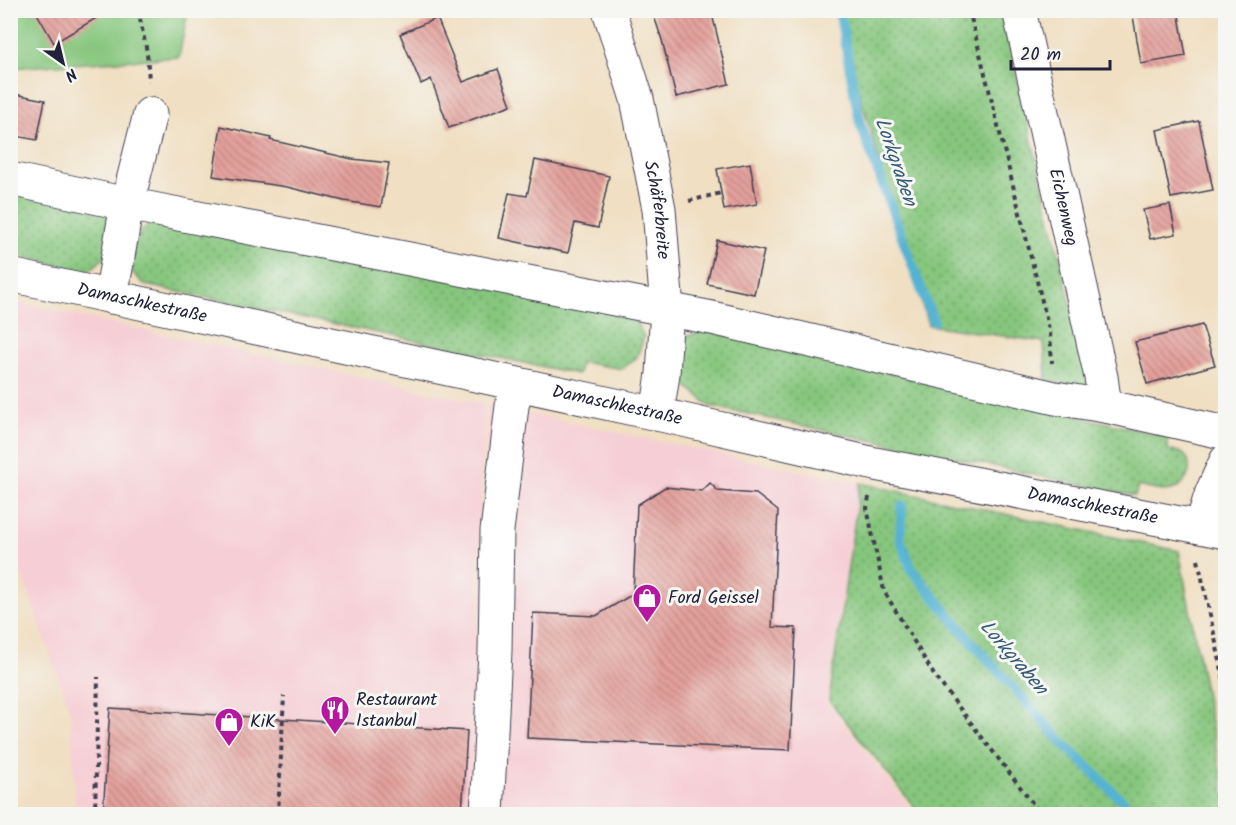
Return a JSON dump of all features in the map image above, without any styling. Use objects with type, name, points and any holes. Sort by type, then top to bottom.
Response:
[{"type":"street","name":"Schäferbreite","points":[[609,10],[637,99],[659,209],[668,309],[657,414]]},
{"type":"street","name":"Eichenweg","points":[[1019,10],[1101,377],[1105,406]]},
{"type":"street","points":[[113,282],[128,204],[150,114]]},
{"type":"street","points":[[10,179],[668,309],[1055,398],[1105,406],[1226,434]]},
{"type":"street","name":"Damaschkestraße","points":[[10,275],[113,282],[518,384],[1207,536]]},
{"type":"street","points":[[487,814],[495,651],[497,531],[513,406],[518,384]]},
{"type":"street","points":[[1207,536],[1212,492],[1226,461]]},
{"type":"path","points":[[138,10],[147,52],[150,114]]},
{"type":"path","points":[[969,10],[1050,333],[1055,398]]},
{"type":"path","points":[[875,464],[867,508],[884,591],[934,675],[1041,814]]},
{"type":"path","points":[[1207,536],[1226,689]]},
{"type":"path","points":[[95,814],[98,677]]},
{"type":"path","points":[[278,814],[284,696]]},
{"type":"shaded area","points":[[11,301],[484,404],[475,729],[469,814],[76,814],[70,710],[11,545]]},
{"type":"shaded area","points":[[487,405],[859,483],[826,702],[915,814],[472,814],[478,729]]},
{"type":"green space","points":[[11,11],[188,11],[179,57],[11,68]]},
{"type":"green space","points":[[835,11],[1001,11],[1091,389],[1046,380],[1044,342],[928,325]]},
{"type":"green space","points":[[11,190],[104,210],[115,232],[106,256],[88,272],[11,254]]},
{"type":"green space","points":[[157,221],[632,314],[644,337],[637,357],[622,369],[581,362],[578,374],[145,285],[132,272],[131,254],[141,230]]},
{"type":"green space","points":[[708,331],[1168,437],[1168,450],[1182,453],[1189,463],[1188,474],[1177,488],[1163,491],[1138,486],[1135,496],[710,406],[686,385],[682,354],[687,336]]},
{"type":"green space","points":[[860,483],[1179,551],[1225,798],[1225,814],[920,814],[829,700]]},
{"type":"building","points":[[35,10],[110,10],[54,43]]},
{"type":"building","points":[[652,10],[711,10],[729,84],[676,97]]},
{"type":"building","points":[[1132,10],[1178,10],[1186,56],[1141,64]]},
{"type":"building","points":[[437,18],[463,82],[498,69],[511,105],[449,128],[431,79],[421,84],[400,34]]},
{"type":"building","points":[[10,93],[45,100],[37,140],[10,135]]},
{"type":"building","points":[[1199,121],[1213,190],[1171,198],[1157,130]]},
{"type":"building","points":[[221,126],[352,159],[389,163],[381,207],[344,201],[287,187],[213,176]]},
{"type":"building","points":[[535,160],[609,176],[598,228],[575,223],[568,253],[499,238],[509,193],[527,196]]},
{"type":"building","points":[[750,163],[757,204],[724,210],[717,169]]},
{"type":"building","points":[[1170,205],[1176,234],[1150,239],[1143,210]]},
{"type":"building","points":[[717,240],[764,251],[754,294],[707,284]]},
{"type":"building","points":[[1202,325],[1215,365],[1147,384],[1135,342]]},
{"type":"building","name":"Ford Geissel","points":[[710,483],[718,491],[756,494],[778,511],[772,627],[796,628],[790,750],[527,738],[533,613],[596,616],[633,594],[637,505],[665,487],[702,491]]},
{"type":"building","points":[[110,708],[467,731],[462,814],[103,814]]},
{"type":"waterway","name":"Lorkgraben","points":[[839,10],[860,123],[933,321]]},
{"type":"waterway","name":"Lorkgraben","points":[[902,506],[900,538],[912,570],[969,639],[1065,745],[1136,814]]},
{"type":"place","name":"Ford Geissel","points":[[647,624]]},
{"type":"place","name":"Restaurant Istanbul","points":[[335,736]]},
{"type":"place","name":"KiK","points":[[229,748]]}]
